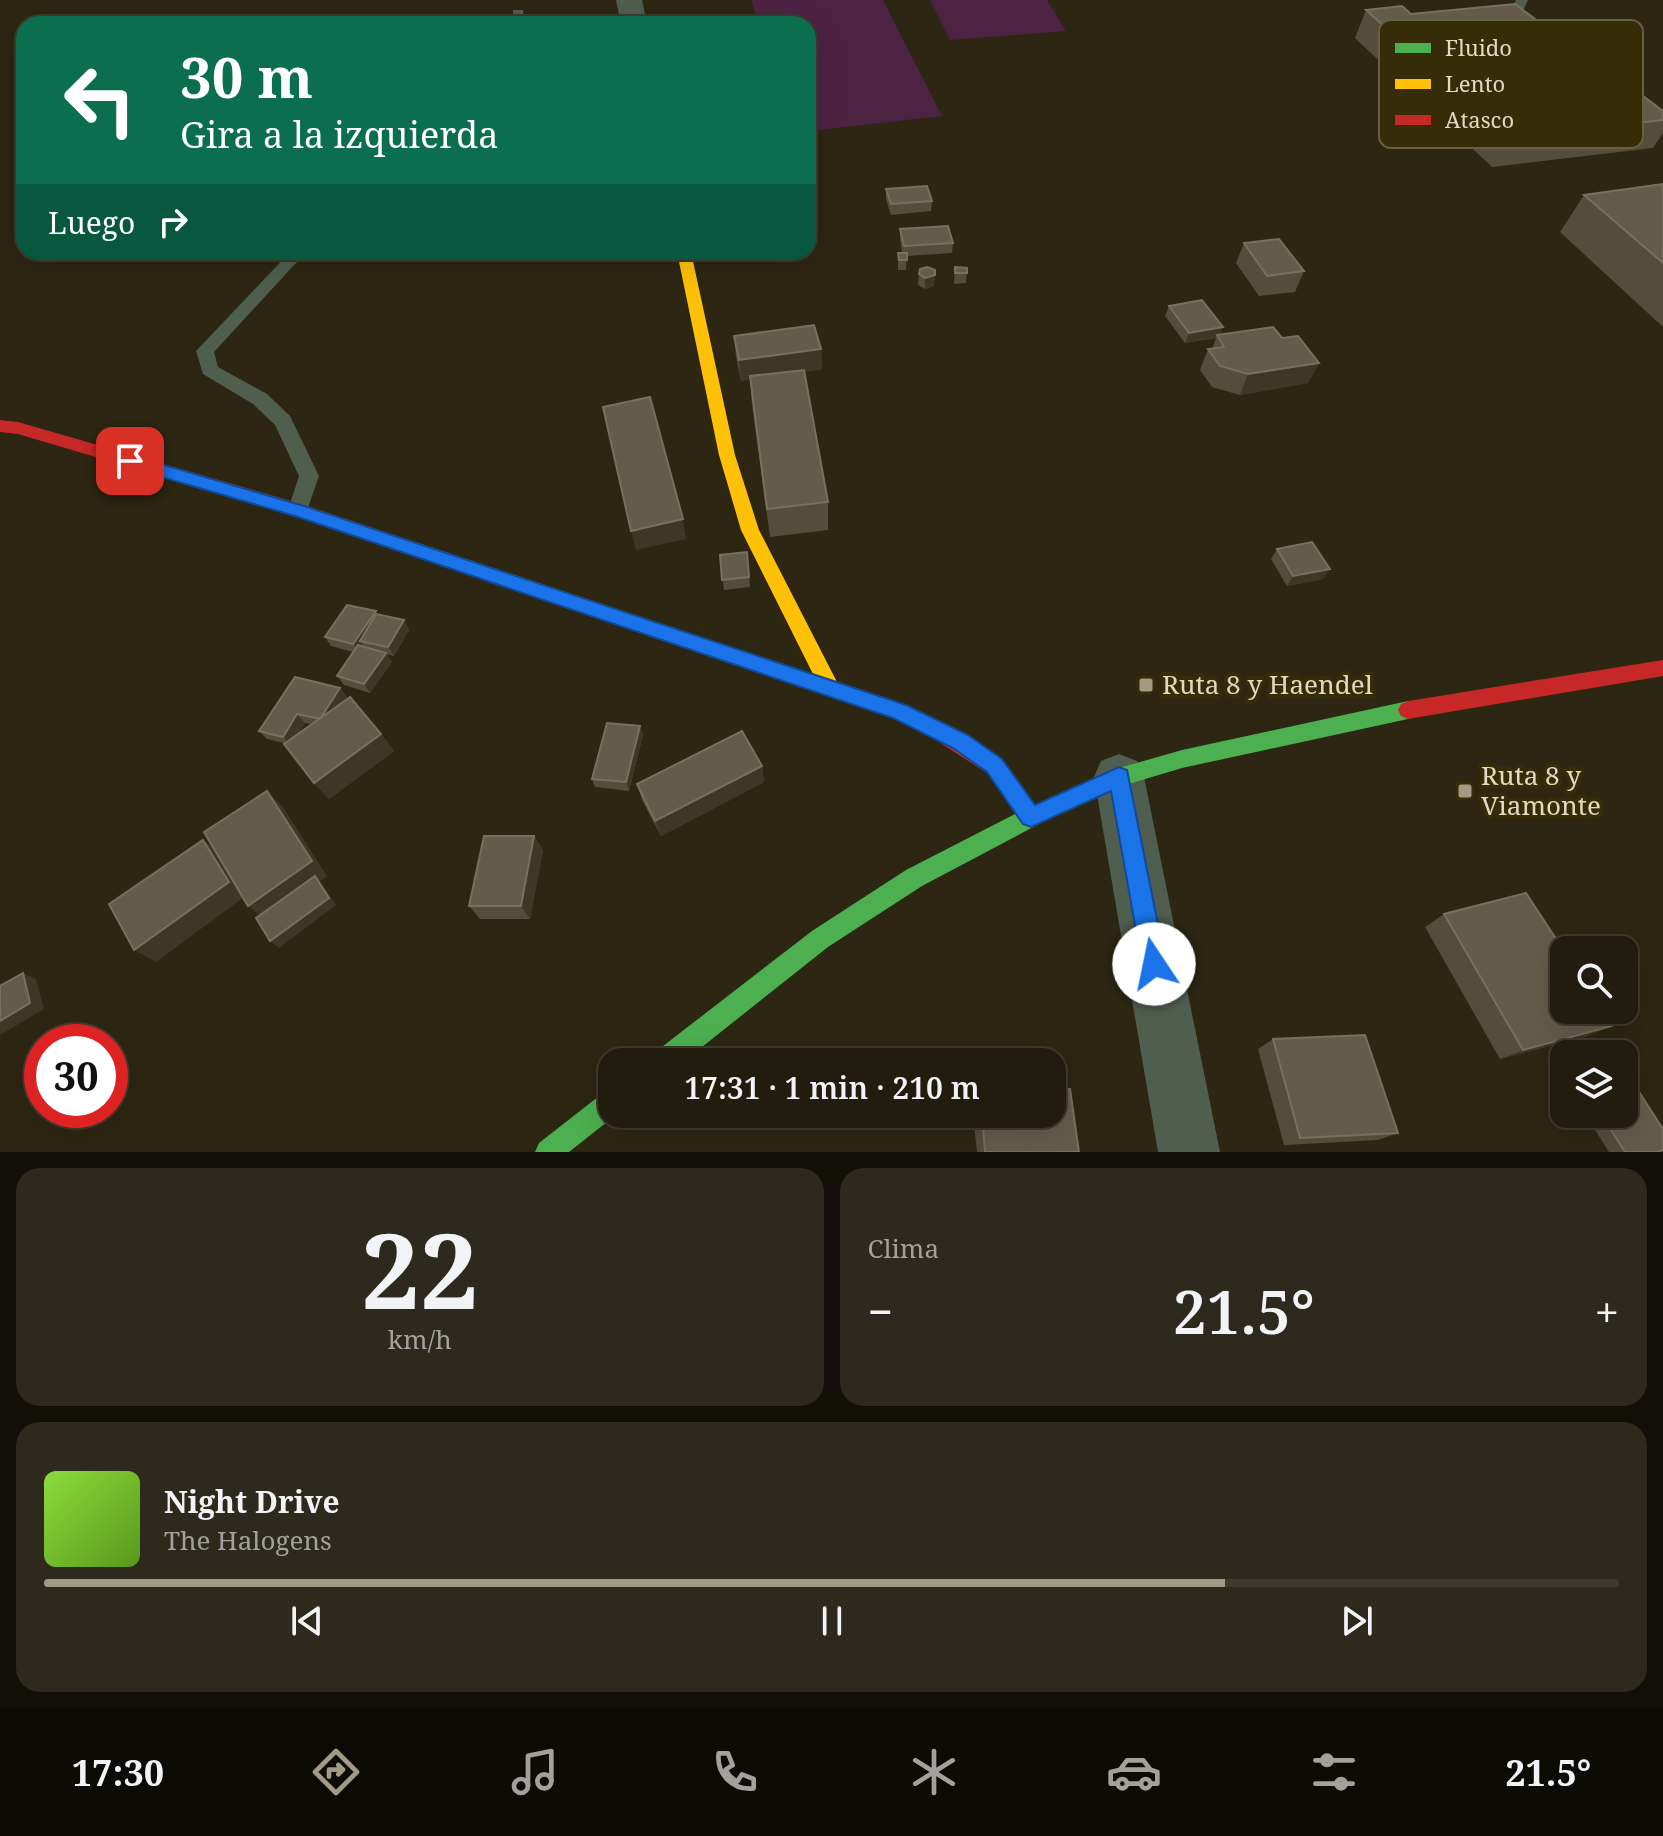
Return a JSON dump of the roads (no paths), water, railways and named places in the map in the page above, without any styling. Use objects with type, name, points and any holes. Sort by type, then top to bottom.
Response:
[{"type":"street","points":[[686,260],[727,455],[750,530],[829,686]]},
{"type":"street","points":[[0,426],[18,428],[298,510],[899,711],[960,742],[994,766],[1031,817]]},
{"type":"street","points":[[681,1048],[820,939],[914,878],[1031,817],[1119,777],[1182,759],[1377,715],[1663,668]]},
{"type":"street","points":[[1119,777],[1189,1152]]},
{"type":"street","points":[[548,1152],[598,1113]]},
{"type":"lane","points":[[1520,20],[1514,16],[1522,0]]},
{"type":"lane","points":[[291,260],[205,351],[210,370],[260,399],[283,421],[309,476],[298,510]]},
{"type":"place","name":"Ruta 8 y Haendel","points":[[1146,685]]},
{"type":"place","name":"Ruta 8 y Viamonte","points":[[1465,791]]}]
